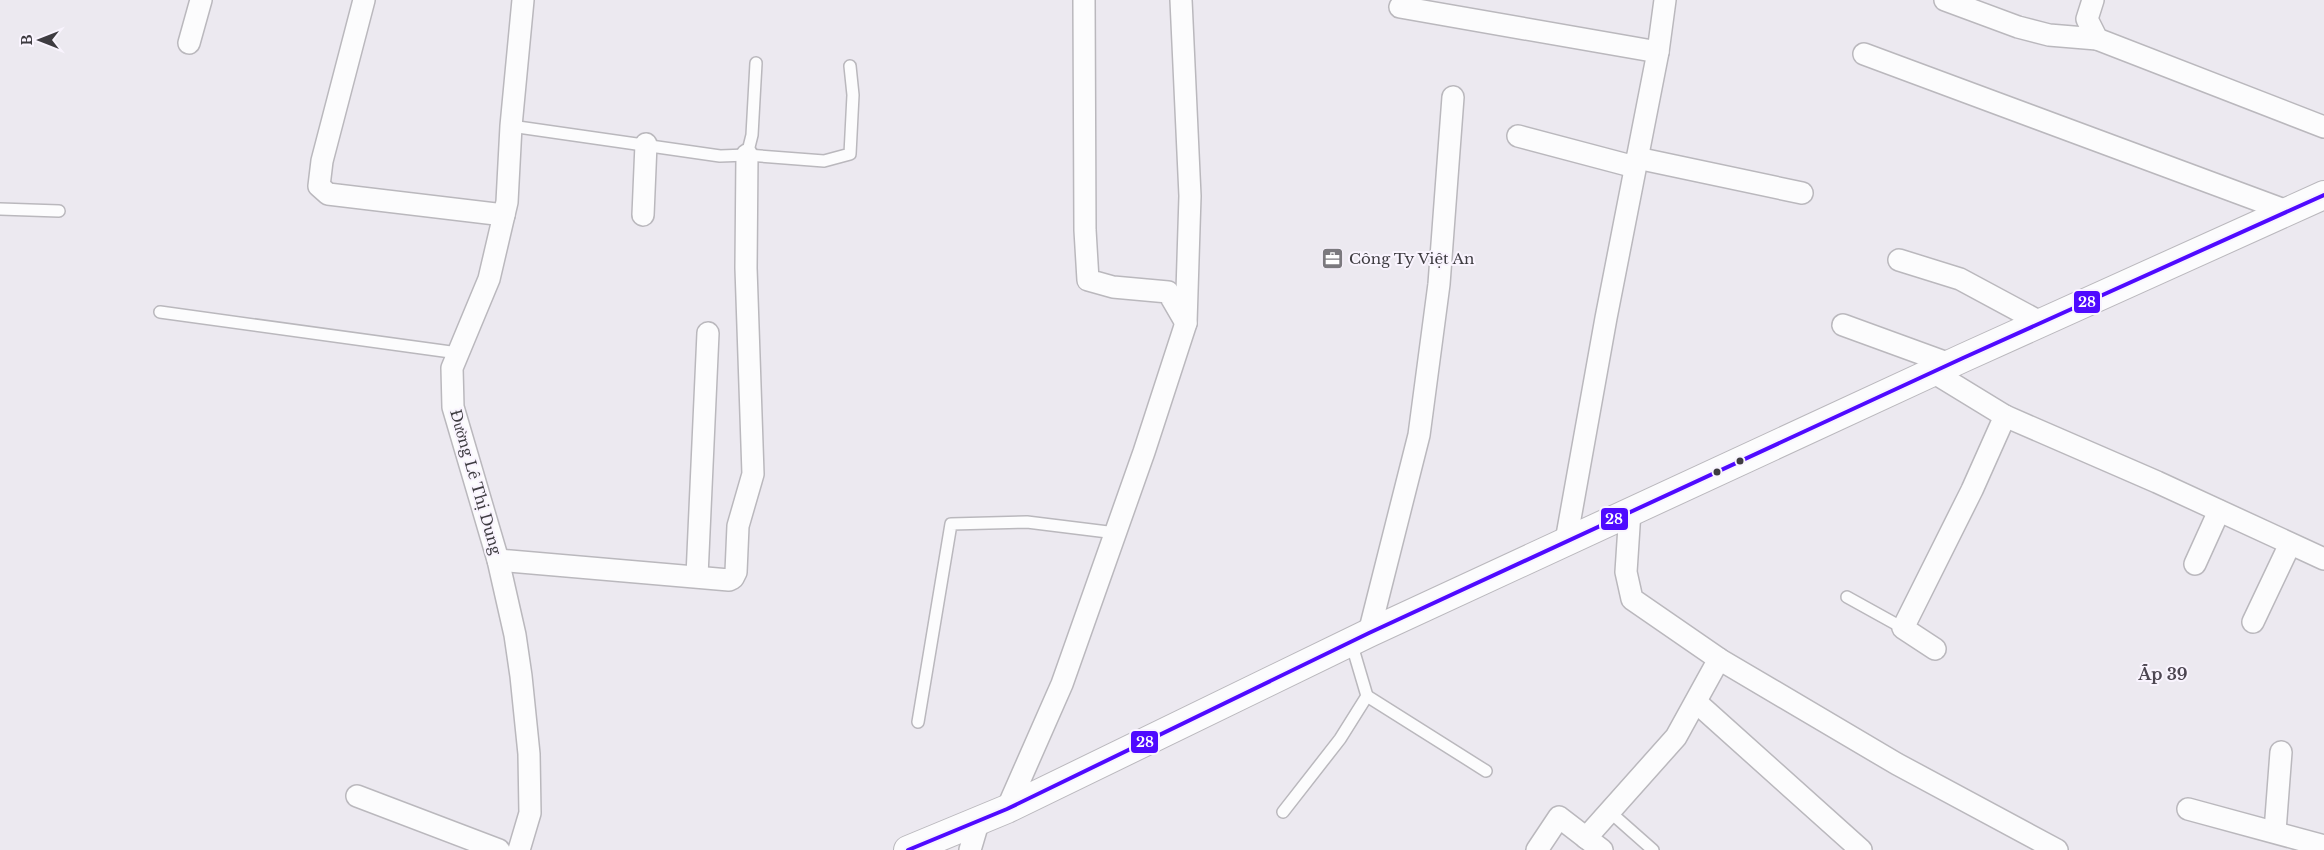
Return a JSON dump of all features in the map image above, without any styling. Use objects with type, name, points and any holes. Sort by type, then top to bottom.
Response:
[{"type":"main road","points":[[908,850],[1007,810],[1360,637],[2040,322],[2324,195]]},
{"type":"street","points":[[189,43],[202,0]]},
{"type":"street","points":[[364,0],[322,161],[318,186],[328,194],[504,215]]},
{"type":"street","name":"Đường Lê Thị Dung","points":[[519,850],[530,813],[529,754],[516,643],[498,560],[453,407],[452,368],[489,280],[507,202],[511,126],[523,0]]},
{"type":"street","points":[[1084,0],[1085,230],[1088,280],[1113,287],[1168,292],[1186,323]]},
{"type":"street","points":[[1007,810],[1062,684],[1116,533],[1186,323],[1190,196],[1181,0]]},
{"type":"street","points":[[1566,541],[1658,52],[1665,0]]},
{"type":"street","points":[[1945,0],[2018,27],[2050,35],[2097,39],[2324,127]]},
{"type":"street","points":[[2093,0],[2087,19],[2097,39]]},
{"type":"street","points":[[1400,7],[1658,52]]},
{"type":"street","points":[[1864,54],[2287,211]]},
{"type":"street","points":[[1360,637],[1419,435],[1439,284],[1453,97]]},
{"type":"street","points":[[1518,136],[1636,162],[1802,193]]},
{"type":"street","points":[[644,215],[646,144]]},
{"type":"street","points":[[498,560],[729,580],[733,578],[736,572],[738,526],[753,474],[746,268],[747,155]]},
{"type":"street","points":[[1899,260],[1960,280],[2040,322]]},
{"type":"street","points":[[1843,325],[1941,368],[2005,416],[2324,559]]},
{"type":"street","points":[[697,576],[708,333]]},
{"type":"street","points":[[1935,650],[1903,628],[1972,490],[2005,416]]},
{"type":"street","points":[[1630,511],[1626,572],[1632,600],[1719,659],[1897,764],[2057,850]]},
{"type":"street","points":[[2195,564],[2219,511]]},
{"type":"street","points":[[2253,622],[2290,544]]},
{"type":"street","points":[[1537,850],[1559,817],[1594,844],[1610,812],[1676,737],[1719,659]]},
{"type":"street","points":[[1696,702],[1854,848]]},
{"type":"street","points":[[2275,832],[2281,752]]},
{"type":"street","points":[[357,796],[498,850]]},
{"type":"street","points":[[2188,809],[2324,846]]},
{"type":"street","points":[[970,850],[978,823]]},
{"type":"lane","points":[[747,155],[752,135],[756,63]]},
{"type":"lane","points":[[511,126],[720,156],[747,155],[824,161],[850,154],[853,95],[850,66]]},
{"type":"lane","points":[[0,209],[60,211]]},
{"type":"lane","points":[[160,312],[458,353]]},
{"type":"lane","points":[[918,722],[951,524],[1027,522],[1116,533]]},
{"type":"lane","points":[[1847,597],[1903,628]]},
{"type":"lane","points":[[1282,812],[1340,739],[1367,696],[1360,637]]},
{"type":"lane","points":[[1367,696],[1486,771]]},
{"type":"lane","points":[[1610,812],[1653,850]]},
{"type":"transit line","name":"28","points":[[908,850],[1007,809],[1369,633],[1963,358],[2324,195]]},
{"type":"place","name":"Công Ty Việt An","points":[[1333,258]]},
{"type":"district","name":"Ấp 39","points":[[2163,674]]}]
